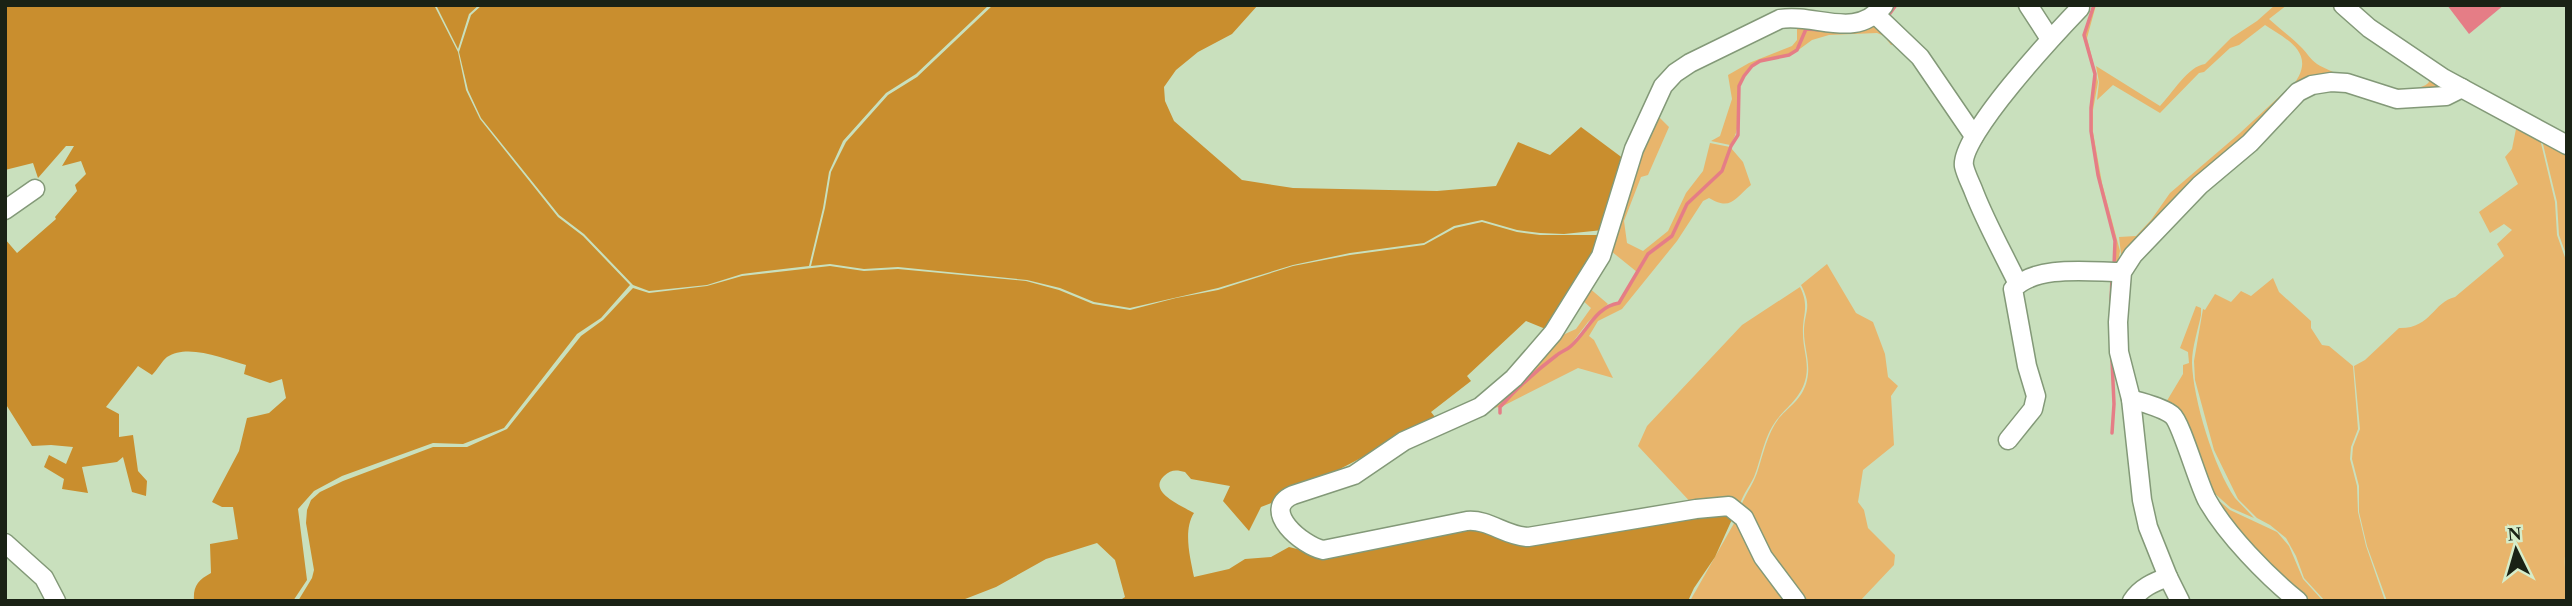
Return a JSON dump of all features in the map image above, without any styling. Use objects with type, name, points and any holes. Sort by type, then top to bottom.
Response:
[{"type":"street","points":[[2028,5],[2050,39]]},
{"type":"street","points":[[2343,5],[2369,28],[2404,52],[2462,88],[2567,145]]},
{"type":"street","points":[[2018,284],[1983,215],[1964,167],[1964,156],[1974,136],[2019,75],[2080,8]]},
{"type":"street","points":[[1796,601],[1763,557],[1744,518],[1729,506],[1528,537],[1511,534],[1481,520],[1467,520],[1323,550],[1309,546],[1296,535],[1282,517],[1281,505],[1284,499],[1293,495],[1354,475],[1404,441],[1480,407],[1532,359],[1553,333],[1601,256],[1634,149],[1659,92],[1675,73],[1700,57],[1780,19],[1796,18],[1845,24],[1861,22],[1880,10],[1920,57],[1974,136]]},
{"type":"street","points":[[2180,601],[2148,527],[2142,500],[2131,399],[2119,352],[2118,322],[2122,272],[2133,256],[2200,185],[2250,143],[2298,92],[2312,85],[2347,83],[2397,99],[2446,96],[2462,88]]},
{"type":"street","points":[[5,210],[35,189]]},
{"type":"street","points":[[2008,440],[2033,409],[2036,396],[2027,366],[2013,289],[2018,284],[2038,276],[2071,270],[2122,272]]},
{"type":"street","points":[[2131,399],[2171,414],[2179,424],[2186,451],[2205,497],[2221,523],[2298,601]]},
{"type":"street","points":[[5,543],[44,578],[56,601]]},
{"type":"street","points":[[2132,601],[2136,594],[2150,584],[2168,577]]},
{"type":"shaded area","points":[[5,5],[434,5],[458,52],[466,90],[480,119],[558,217],[583,236],[630,285],[601,318],[577,334],[504,428],[463,444],[433,443],[342,476],[314,491],[298,509],[307,580],[293,601],[194,601],[197,584],[211,573],[210,544],[238,539],[233,507],[222,507],[212,502],[239,451],[247,418],[269,413],[286,398],[282,379],[270,383],[244,374],[246,365],[196,352],[176,353],[167,357],[152,375],[138,366],[106,407],[119,414],[119,437],[133,435],[138,471],[147,481],[146,496],[132,492],[123,457],[117,462],[82,467],[88,493],[62,489],[64,479],[44,467],[49,455],[66,464],[73,447],[32,446],[5,403],[5,239],[17,253],[56,219],[77,191],[75,185],[86,174],[81,161],[62,166],[74,146],[66,146],[38,178],[33,163],[5,170]]},
{"type":"shaded area","points":[[436,5],[479,5],[469,14],[458,49]]},
{"type":"shaded area","points":[[482,5],[989,5],[916,74],[886,93],[843,141],[829,172],[809,266],[742,274],[707,285],[649,291],[633,285],[584,234],[559,215],[481,118],[468,90],[459,52],[471,15]]},
{"type":"shaded area","points":[[993,5],[1258,5],[1232,34],[1198,52],[1176,70],[1164,87],[1165,101],[1174,121],[1242,180],[1293,188],[1437,191],[1496,186],[1518,142],[1550,155],[1581,127],[1624,159],[1603,230],[1564,234],[1540,233],[1517,230],[1482,220],[1454,226],[1424,243],[1350,253],[1293,265],[1218,288],[1130,308],[1094,302],[1060,288],[1027,280],[898,267],[864,269],[830,264],[811,266],[831,172],[846,142],[888,95],[917,77]]},
{"type":"shaded area","points":[[2094,5],[2087,38],[2096,74],[2085,35]]},
{"type":"shaded area","points":[[2275,5],[2287,5],[2269,19],[2326,69],[2356,80],[2392,88],[2421,87],[2429,82],[2331,5],[2338,5],[2441,85],[2440,93],[2413,96],[2316,79],[2122,262],[2119,237],[2136,236],[2170,193],[2296,81],[2302,62],[2300,54],[2289,41],[2265,25],[2239,45],[2230,48],[2204,72],[2199,73],[2160,113],[2113,85],[2097,100],[2099,82],[2096,66],[2160,106],[2186,75],[2205,64],[2231,38]]},
{"type":"shaded area","points":[[2447,5],[2504,5],[2469,34]]},
{"type":"shaded area","points":[[1797,24],[1878,25],[1851,29],[1806,29],[1793,52],[1762,60],[1750,67],[1739,91],[1735,136],[1730,145],[1711,141],[1720,136],[1732,99],[1728,75],[1749,63],[1792,46],[1797,40]]},
{"type":"shaded area","points":[[1879,26],[1896,44],[1891,45],[1884,36],[1877,33],[1829,35],[1812,40],[1797,51],[1807,30],[1851,31]]},
{"type":"shaded area","points":[[2096,74],[2098,82],[2093,110],[2093,132],[2102,183],[2120,251],[2115,266],[2116,241],[2099,175],[2092,130],[2092,108]]},
{"type":"shaded area","points":[[1655,113],[1669,127],[1648,175],[1641,177],[1624,221],[1627,243],[1643,251],[1668,231],[1686,193],[1703,171],[1710,143],[1730,147],[1721,171],[1686,204],[1672,235],[1648,253],[1637,272],[1611,251]]},
{"type":"shaded area","points":[[2516,129],[2540,139],[2555,202],[2557,235],[2567,263],[2567,601],[2387,601],[2367,546],[2359,512],[2359,486],[2352,459],[2353,447],[2360,429],[2354,366],[2365,360],[2399,328],[2410,327],[2425,320],[2441,304],[2455,297],[2504,256],[2497,244],[2512,230],[2504,224],[2490,233],[2479,212],[2518,184],[2505,157],[2512,149]]},
{"type":"shaded area","points":[[2542,140],[2567,150],[2567,257],[2559,235],[2557,202]]},
{"type":"shaded area","points":[[1731,148],[1743,162],[1751,185],[1732,202],[1716,202],[1709,198],[1703,201],[1677,241],[1622,309],[1598,321],[1589,336],[1594,340],[1613,378],[1578,368],[1501,407],[1536,373],[1572,346],[1599,315],[1620,303],[1649,255],[1673,237],[1688,205],[1722,172]]},
{"type":"shaded area","points":[[1482,222],[1517,232],[1540,235],[1603,235],[1597,251],[1548,330],[1526,321],[1467,376],[1471,381],[1431,412],[1439,422],[1416,429],[1340,469],[1334,479],[1261,507],[1249,531],[1223,501],[1230,486],[1191,479],[1182,471],[1174,471],[1164,476],[1160,482],[1163,493],[1194,513],[1188,535],[1194,577],[1229,569],[1245,559],[1271,557],[1289,547],[1330,557],[1473,526],[1495,535],[1714,513],[1734,515],[1715,557],[1688,601],[1119,601],[1125,597],[1115,560],[1097,543],[1046,559],[996,587],[960,601],[298,601],[314,570],[306,523],[311,500],[320,492],[343,481],[433,447],[467,447],[507,429],[581,336],[603,320],[633,288],[649,293],[707,286],[742,276],[830,266],[864,271],[898,269],[1026,281],[1059,290],[1093,304],[1130,310],[1218,290],[1293,266],[1424,245],[1455,228]]},
{"type":"shaded area","points":[[1827,264],[1856,313],[1873,322],[1885,354],[1888,377],[1898,386],[1891,396],[1894,445],[1863,470],[1858,502],[1864,510],[1868,528],[1895,555],[1894,565],[1860,601],[1797,601],[1739,512],[1757,473],[1771,431],[1779,418],[1800,397],[1805,386],[1808,368],[1804,332],[1807,304],[1801,285]]},
{"type":"shaded area","points":[[2273,278],[2279,292],[2311,321],[2311,328],[2322,345],[2329,346],[2353,366],[2358,429],[2351,447],[2350,459],[2366,546],[2385,601],[2325,601],[2304,578],[2286,538],[2257,518],[2238,499],[2214,450],[2195,380],[2194,361],[2203,309],[2205,310],[2215,294],[2231,302],[2241,291],[2251,296]]},
{"type":"shaded area","points":[[1588,287],[1608,304],[1588,322],[1569,347],[1559,352],[1512,392],[1499,407],[1493,408],[1497,394],[1556,338],[1576,329],[1591,308],[1581,299]]},
{"type":"shaded area","points":[[1800,287],[1805,306],[1803,334],[1807,366],[1802,389],[1770,431],[1754,477],[1738,511],[1696,508],[1638,446],[1647,426],[1742,325]]},
{"type":"shaded area","points":[[2196,306],[2201,308],[2201,315],[2192,363],[2201,414],[2212,452],[2227,485],[2254,518],[2231,508],[2213,492],[2165,404],[2183,374],[2183,365],[2189,363],[2188,352],[2180,348]]},
{"type":"shaded area","points":[[2205,489],[2230,510],[2277,532],[2289,546],[2303,579],[2323,601],[2302,601],[2286,589]]},
{"type":"shaded area","points":[[1737,518],[1791,601],[1690,601]]},
{"type":"waterway","points":[[1888,16],[1896,5]]},
{"type":"waterway","points":[[2094,5],[2084,35],[2095,74],[2091,131],[2098,175],[2115,241],[2114,266]]},
{"type":"waterway","points":[[1500,413],[1500,407],[1513,393],[1571,346],[1598,314],[1619,303],[1648,254],[1672,236],[1687,204],[1722,171],[1738,135],[1739,86],[1752,66],[1797,50],[1806,29],[1822,30]]},
{"type":"waterway","points":[[2111,303],[2112,277]]},
{"type":"waterway","points":[[2112,360],[2112,433]]}]
